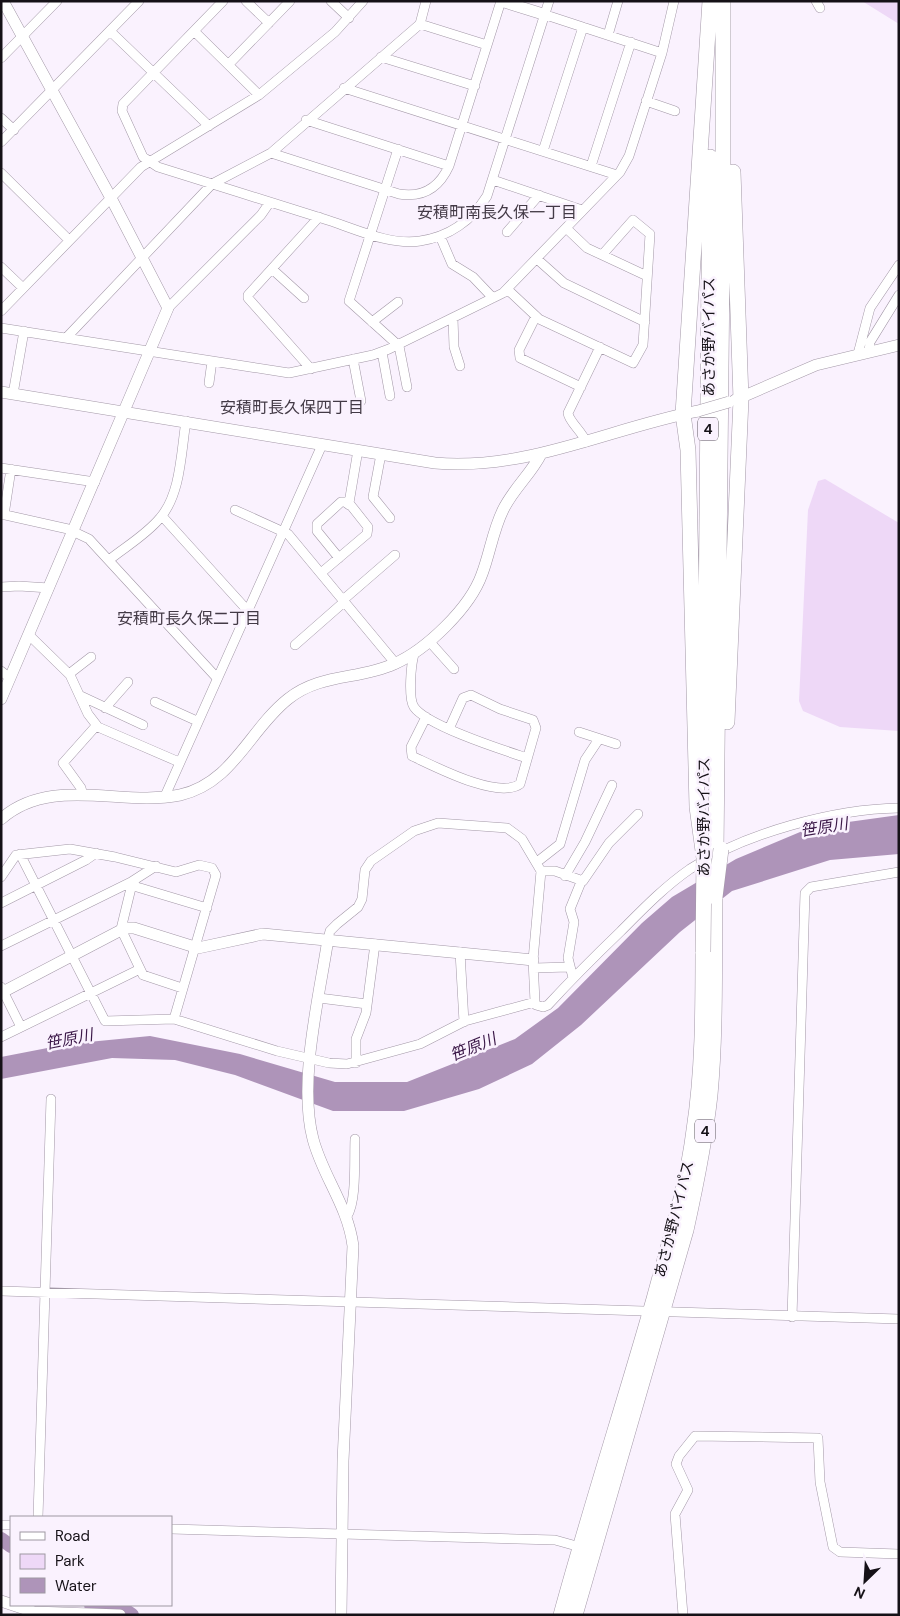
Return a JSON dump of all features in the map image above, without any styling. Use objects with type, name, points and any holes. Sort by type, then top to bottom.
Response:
[{"type":"highway","points":[[711,1],[683,414],[688,450],[697,807],[714,852]]},
{"type":"highway","name":"あさか野バイパス","points":[[709,949],[715,897],[711,1]]},
{"type":"highway","name":"あさか野バイパス","points":[[575,1615],[656,1311],[694,1131],[709,949],[714,852],[723,174],[723,1]]},
{"type":"highway","points":[[714,852],[735,400],[732,149],[723,44]]},
{"type":"highway","name":"あさか野バイパス","points":[[561,1615],[580,1546],[656,1311]]},
{"type":"street","points":[[3,1],[111,198],[168,308]]},
{"type":"street","points":[[1,58],[57,1]]},
{"type":"street","points":[[1,142],[139,1]]},
{"type":"street","points":[[223,1],[122,108],[142,155],[148,162],[158,168],[370,233],[406,242],[420,242],[455,229],[471,216],[486,196],[506,140],[549,1]]},
{"type":"street","points":[[246,1],[269,23]]},
{"type":"street","points":[[229,64],[290,1]]},
{"type":"street","points":[[331,1],[349,18]]},
{"type":"street","points":[[1,311],[148,162],[259,95],[349,18],[363,1]]},
{"type":"street","points":[[67,337],[141,256],[212,184],[271,153],[306,120],[420,24],[426,1]]},
{"type":"street","points":[[271,153],[385,190],[411,195],[427,192],[443,178],[449,166],[501,1],[662,53]]},
{"type":"street","points":[[608,35],[618,1]]},
{"type":"street","points":[[1,328],[150,350],[284,373],[311,370],[382,352],[398,345],[493,298],[507,289],[617,174],[629,156],[662,53],[674,1]]},
{"type":"street","points":[[420,24],[487,45]]},
{"type":"street","points":[[543,150],[583,27]]},
{"type":"street","points":[[110,30],[208,126]]},
{"type":"street","points":[[194,31],[259,95]]},
{"type":"street","points":[[591,166],[630,42]]},
{"type":"street","points":[[381,57],[475,86]]},
{"type":"street","points":[[344,88],[617,174]]},
{"type":"street","points":[[646,101],[675,111]]},
{"type":"street","points":[[1,118],[14,130]]},
{"type":"street","points":[[306,120],[449,166]]},
{"type":"street","points":[[398,149],[349,301],[398,345],[407,387]]},
{"type":"street","points":[[1,173],[70,240]]},
{"type":"street","points":[[493,180],[582,210]]},
{"type":"street","points":[[507,232],[539,195]]},
{"type":"street","points":[[1,699],[6,675],[29,635],[168,308],[261,215],[270,202]]},
{"type":"street","points":[[311,370],[248,298],[249,291],[272,269],[319,217]]},
{"type":"street","points":[[507,289],[536,316],[633,363],[642,345],[650,234],[633,220],[602,256]]},
{"type":"street","points":[[566,228],[587,248],[646,276]]},
{"type":"street","points":[[440,236],[452,264],[473,277],[493,298]]},
{"type":"street","points":[[537,259],[564,283],[645,322]]},
{"type":"street","points":[[864,353],[870,308],[899,265]]},
{"type":"street","points":[[1,267],[23,288]]},
{"type":"street","points":[[272,269],[304,298]]},
{"type":"street","points":[[864,353],[899,295]]},
{"type":"street","points":[[372,322],[398,302]]},
{"type":"street","points":[[536,316],[519,350],[520,358],[581,387]]},
{"type":"street","points":[[453,318],[454,347],[460,366]]},
{"type":"street","points":[[13,394],[24,331]]},
{"type":"street","points":[[1,392],[436,463],[472,464],[506,461],[541,454],[698,411],[735,400],[816,365],[899,345]]},
{"type":"street","points":[[586,442],[580,430],[569,418],[569,411],[600,348]]},
{"type":"street","points":[[382,352],[390,396]]},
{"type":"street","points":[[354,359],[361,401]]},
{"type":"street","points":[[209,383],[212,361]]},
{"type":"street","points":[[108,560],[162,516],[174,491],[186,422]]},
{"type":"street","points":[[165,796],[282,530],[322,445]]},
{"type":"street","points":[[349,505],[358,450]]},
{"type":"street","points":[[381,454],[373,497],[390,518]]},
{"type":"street","points":[[1,819],[17,806],[49,796],[165,796],[188,792],[219,776],[234,763],[280,705],[300,690],[328,678],[381,669],[396,664],[414,654],[429,641],[472,594],[483,574],[503,510],[516,488],[530,472],[541,454]]},
{"type":"street","points":[[1,468],[95,482]]},
{"type":"street","points":[[11,469],[3,515],[74,531],[89,538],[217,678]]},
{"type":"street","points":[[321,573],[339,558],[367,534],[368,527],[345,502],[341,502],[317,524],[317,531],[339,558]]},
{"type":"street","points":[[235,510],[288,534],[396,664]]},
{"type":"street","points":[[162,516],[248,611]]},
{"type":"street","points":[[295,645],[395,555]]},
{"type":"street","points":[[1,587],[49,588]]},
{"type":"street","points":[[29,635],[69,674],[88,714],[96,726],[180,762]]},
{"type":"street","points":[[429,641],[454,669]]},
{"type":"street","points":[[414,654],[412,703],[417,711],[448,729],[527,758]]},
{"type":"street","points":[[69,674],[91,656]]},
{"type":"street","points":[[105,708],[128,682]]},
{"type":"street","points":[[81,696],[85,696],[105,708],[143,725]]},
{"type":"street","points":[[426,717],[411,747],[411,754],[454,776],[474,783],[513,788],[520,784],[536,728],[533,720],[500,709],[473,696],[463,698],[448,729]]},
{"type":"street","points":[[155,702],[197,721]]},
{"type":"street","points":[[83,795],[81,788],[63,762],[96,726]]},
{"type":"street","points":[[579,732],[616,744]]},
{"type":"street","points":[[539,866],[560,844],[585,760],[599,739]]},
{"type":"street","points":[[565,876],[585,842],[612,785]]},
{"type":"street","points":[[341,1615],[343,1461],[353,1246],[347,1216],[321,1164],[313,1138],[307,1102],[310,1057],[330,931],[358,907],[362,900],[365,870],[370,861],[414,832],[438,823],[507,828],[522,839],[539,866],[533,964],[535,1002],[538,1006],[548,1005],[657,895],[699,864],[732,847],[795,824],[853,811],[899,808]]},
{"type":"street","points":[[573,978],[568,956],[574,922],[570,908],[581,882],[609,843],[638,814]]},
{"type":"street","points":[[1,877],[12,859],[20,854],[70,849],[156,866],[176,872],[199,865],[212,868],[216,875],[174,1019]]},
{"type":"street","points":[[1,903],[86,860],[96,853]]},
{"type":"street","points":[[20,854],[105,1021],[174,1019],[277,1051],[310,1057],[329,1063],[356,1063],[420,1044],[464,1022],[535,1002]]},
{"type":"street","points":[[1,946],[132,883],[156,866]]},
{"type":"street","points":[[539,866],[581,882]]},
{"type":"street","points":[[792,1317],[805,893],[811,886],[899,872]]},
{"type":"street","points":[[132,883],[206,908]]},
{"type":"street","points":[[132,883],[121,921],[121,931],[146,977],[182,988]]},
{"type":"street","points":[[21,1027],[2,990],[126,928],[134,928],[195,948],[208,947],[263,934],[460,952],[533,964],[570,967]]},
{"type":"street","points":[[356,1063],[356,1039],[365,1018],[375,944]]},
{"type":"street","points":[[460,952],[464,1022]]},
{"type":"street","points":[[1,1037],[140,969]]},
{"type":"street","points":[[319,998],[367,1004]]},
{"type":"street","points":[[38,1516],[51,1099]]},
{"type":"street","points":[[347,1216],[350,1212],[353,1185],[355,1139]]},
{"type":"street","points":[[1,1291],[899,1319]]},
{"type":"street","points":[[683,1615],[675,1514],[688,1490],[676,1464],[679,1456],[695,1436],[817,1438],[819,1441],[820,1482],[833,1547],[840,1552],[899,1554]]},
{"type":"street","points":[[172,1529],[554,1540],[580,1546]]},
{"type":"street","points":[[16,1606],[32,1611],[120,1615]]},
{"type":"green space","points":[[862,1],[899,1],[899,24]]},
{"type":"green space","points":[[825,479],[899,523],[899,731],[840,727],[803,711],[799,701],[808,510],[818,481]]},
{"type":"water","name":"笹原川","points":[[899,815],[899,854],[830,860],[732,891],[680,932],[581,1025],[532,1064],[479,1089],[404,1111],[333,1111],[235,1075],[175,1060],[112,1058],[1,1079],[1,1057],[68,1044],[150,1036],[240,1054],[335,1082],[407,1082],[515,1039],[558,1008],[642,923],[672,897],[736,859],[812,827]]},
{"type":"waterway","points":[[1,1539],[10,1545]]},
{"type":"waterway","points":[[119,1606],[132,1615]]},
{"type":"district","name":"安積町南長久保一丁目","points":[[497,212]]},
{"type":"district","name":"安積町長久保四丁目","points":[[292,407]]},
{"type":"district","name":"安積町長久保二丁目","points":[[189,618]]}]
